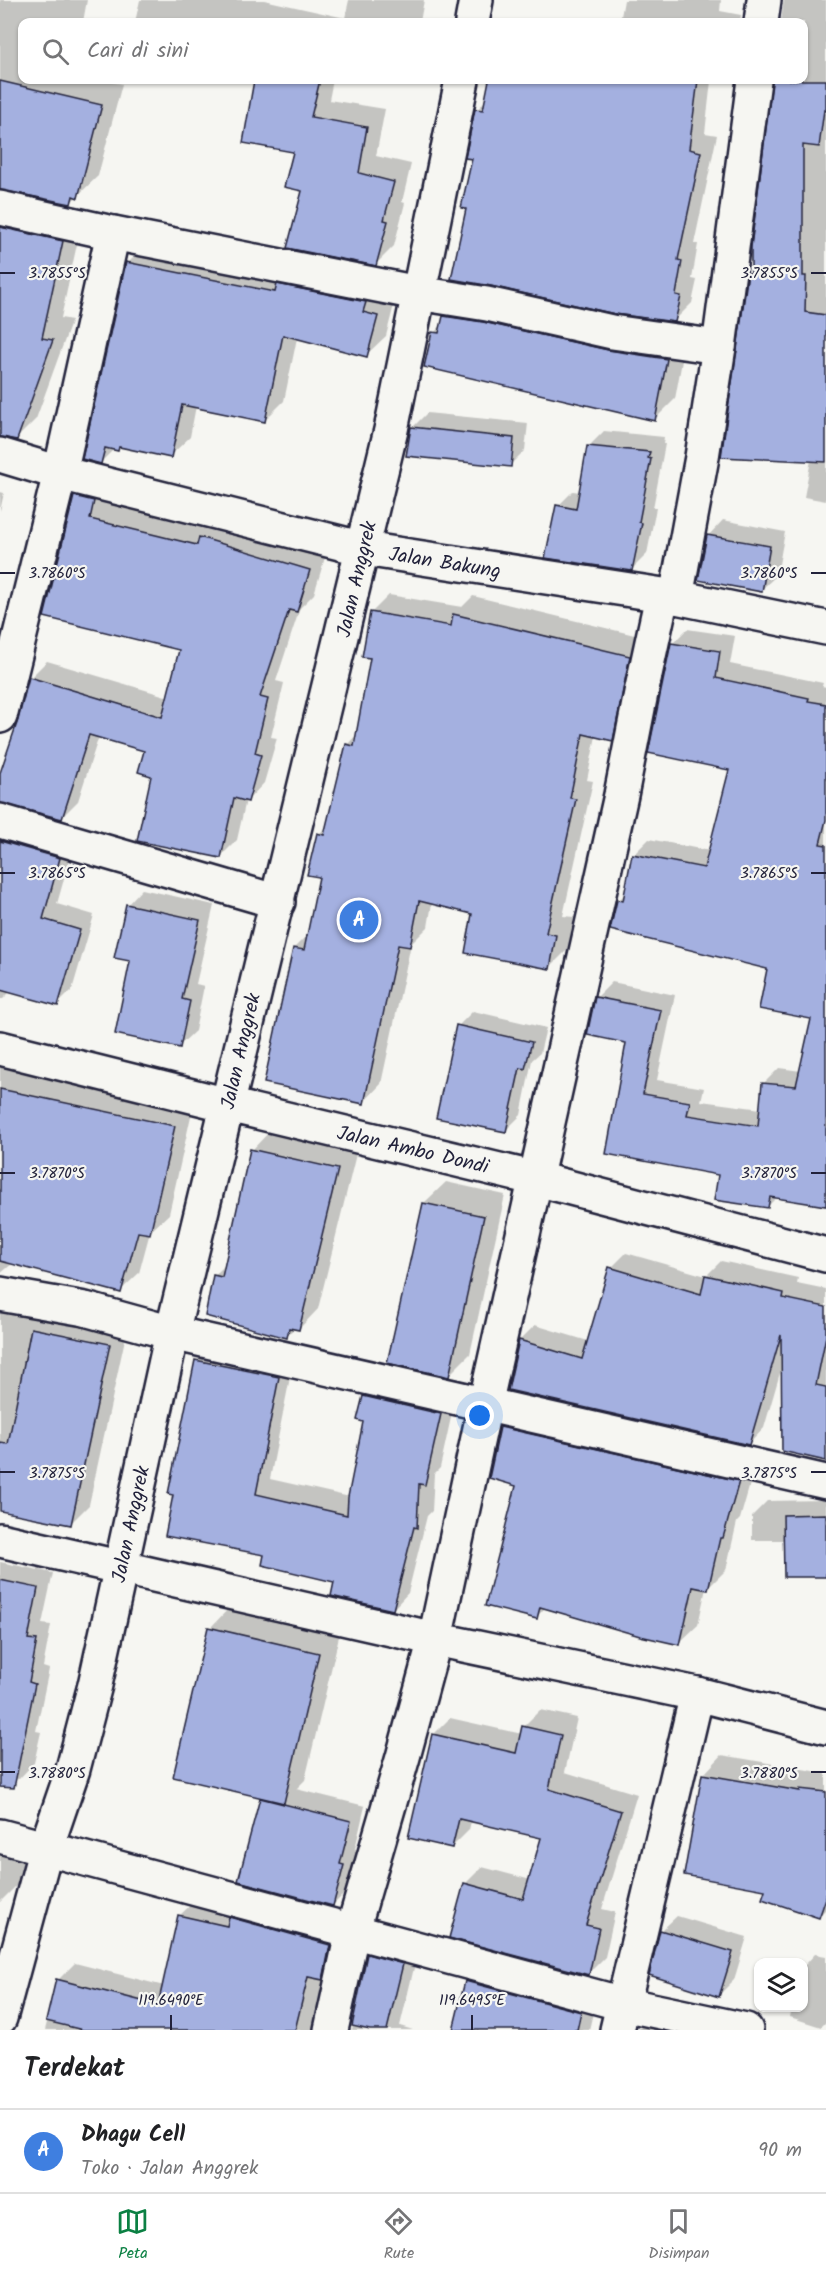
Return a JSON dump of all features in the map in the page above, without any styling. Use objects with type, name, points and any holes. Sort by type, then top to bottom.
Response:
[{"type":"street","points":[[473,18],[477,0]]},
{"type":"street","points":[[762,18],[764,0]]},
{"type":"street","name":"Jalan Anggrek","points":[[0,2018],[46,1848],[73,1769],[122,1566],[172,1333],[260,965],[278,902],[364,549],[391,430],[461,84]]},
{"type":"street","points":[[331,2030],[353,1929],[435,1639],[619,806],[702,456],[719,347],[753,84]]},
{"type":"street","points":[[0,208],[113,233],[418,293],[487,304],[612,332],[719,347]]},
{"type":"street","points":[[0,716],[60,473],[113,233]]},
{"type":"street","name":"Jalan Bakung","points":[[0,455],[60,473],[364,549],[669,596],[826,628]]},
{"type":"street","points":[[0,821],[278,902]]},
{"type":"street","name":"Jalan Ambo Dondi","points":[[0,1048],[228,1106],[537,1179],[826,1255]]},
{"type":"street","points":[[0,1294],[85,1309],[172,1333],[826,1482]]},
{"type":"street","points":[[0,1540],[435,1639],[697,1694],[826,1727]]},
{"type":"street","points":[[620,2017],[697,1694]]},
{"type":"street","points":[[0,1836],[353,1929],[620,2017],[746,2030]]},
{"type":"building","points":[[808,80],[826,80],[826,111],[824,110],[819,147],[803,145],[803,276],[806,276],[805,312],[826,315],[826,462],[721,457],[748,273],[751,273],[751,247],[771,84],[808,84]]},
{"type":"building","points":[[0,81],[102,105],[78,198],[73,196],[71,204],[0,190]]},
{"type":"building","points":[[253,84],[319,84],[311,117],[367,127],[359,173],[394,182],[384,220],[388,221],[376,266],[287,248],[302,191],[284,187],[293,152],[243,143]]},
{"type":"building","points":[[488,84],[697,84],[689,149],[701,152],[678,260],[682,261],[676,295],[681,296],[675,322],[615,314],[451,279],[466,209],[461,208],[472,159],[465,158],[475,109],[483,110]]},
{"type":"building","points":[[0,227],[63,241],[42,338],[53,340],[17,440],[0,437]]},
{"type":"building","points":[[126,262],[275,292],[277,284],[366,302],[363,312],[378,316],[367,357],[283,335],[265,422],[182,405],[171,458],[119,447],[118,451],[105,448],[101,464],[82,459]]},
{"type":"building","points":[[443,316],[483,322],[608,350],[667,359],[655,421],[424,367],[432,332],[439,333]]},
{"type":"building","points":[[411,427],[514,438],[511,467],[406,456]]},
{"type":"building","points":[[587,446],[650,452],[648,458],[651,459],[639,522],[642,523],[632,571],[545,558],[556,505],[576,509]]},
{"type":"building","points":[[74,496],[94,501],[90,519],[197,545],[199,537],[310,570],[297,612],[289,610],[260,697],[268,699],[255,753],[261,755],[248,802],[234,798],[221,858],[137,841],[151,776],[138,772],[144,751],[89,735],[62,819],[0,803],[0,773],[18,720],[29,677],[162,717],[179,650],[44,617]]},
{"type":"building","points":[[707,535],[770,546],[762,592],[698,580]]},
{"type":"building","points":[[370,612],[451,626],[453,614],[630,656],[613,741],[583,734],[570,798],[576,799],[546,933],[556,935],[550,969],[465,953],[472,914],[419,901],[410,947],[398,945],[364,1104],[264,1083],[293,948],[304,950],[319,877],[307,875],[317,833],[324,835],[346,744],[354,746],[370,658],[362,657]]},
{"type":"building","points":[[671,643],[720,651],[716,678],[809,698],[808,701],[826,704],[826,820],[820,844],[826,845],[826,1206],[770,1197],[768,1208],[714,1200],[718,1175],[606,1154],[626,1043],[587,1035],[595,997],[661,1010],[643,1094],[690,1102],[687,1115],[758,1126],[762,1083],[796,1086],[811,1019],[759,1009],[767,969],[610,930],[617,900],[623,901],[632,854],[704,868],[729,770],[648,753]]},
{"type":"building","points":[[0,841],[60,858],[43,919],[80,930],[58,1006],[0,990]]},
{"type":"building","points":[[126,904],[200,920],[182,999],[190,1001],[180,1048],[115,1034],[130,961],[114,958]]},
{"type":"building","points":[[456,1025],[532,1042],[525,1069],[520,1068],[506,1132],[436,1118]]},
{"type":"building","points":[[0,1089],[175,1126],[150,1234],[138,1232],[121,1293],[0,1261]]},
{"type":"building","points":[[250,1149],[338,1169],[299,1330],[289,1328],[287,1338],[205,1316],[213,1275],[222,1277]]},
{"type":"building","points":[[423,1203],[484,1216],[449,1377],[387,1363]]},
{"type":"building","points":[[609,1267],[701,1294],[705,1275],[784,1293],[783,1298],[826,1307],[826,1336],[816,1385],[826,1387],[826,1461],[782,1451],[781,1335],[749,1445],[508,1390],[519,1340],[582,1359]]},
{"type":"building","points":[[31,1328],[110,1344],[71,1525],[0,1511],[0,1443],[8,1444]]},
{"type":"building","points":[[195,1360],[279,1377],[256,1494],[347,1515],[348,1497],[363,1422],[357,1420],[363,1396],[441,1414],[425,1485],[419,1484],[417,1528],[414,1527],[393,1610],[331,1596],[334,1582],[262,1565],[264,1555],[165,1536],[173,1495],[168,1494]]},
{"type":"building","points":[[500,1427],[739,1481],[723,1538],[720,1538],[708,1590],[693,1587],[680,1645],[540,1607],[537,1619],[485,1606],[516,1486],[489,1478]]},
{"type":"building","points":[[826,1514],[826,1577],[784,1577],[783,1515]]},
{"type":"building","points":[[0,1580],[38,1588],[28,1639],[37,1640],[29,1682],[35,1684],[14,1788],[0,1787]]},
{"type":"building","points":[[208,1627],[319,1653],[284,1803],[173,1777]]},
{"type":"building","points":[[522,1726],[561,1735],[549,1789],[621,1811],[586,1925],[599,1928],[589,1975],[449,1938],[464,1883],[523,1899],[541,1838],[459,1819],[452,1848],[408,1838],[432,1734],[516,1753]]},
{"type":"building","points":[[702,1774],[800,1791],[800,1789],[826,1792],[826,1898],[819,1918],[762,1899],[765,1890],[684,1875]]},
{"type":"building","points":[[260,1798],[351,1821],[340,1864],[344,1865],[333,1906],[238,1881]]},
{"type":"building","points":[[178,1915],[227,1926],[229,1917],[330,1945],[323,1980],[308,1977],[295,2030],[83,2030],[46,2021],[56,1979],[158,2005]]},
{"type":"building","points":[[660,1930],[733,1952],[719,1997],[649,1975]]},
{"type":"building","points":[[367,1954],[403,1964],[387,2030],[370,2030],[352,2026]]},
{"type":"building","points":[[465,1981],[581,2012],[577,2030],[453,2030]]},
{"type":"place","name":"Dhagu Cell","points":[[359,920]]}]
